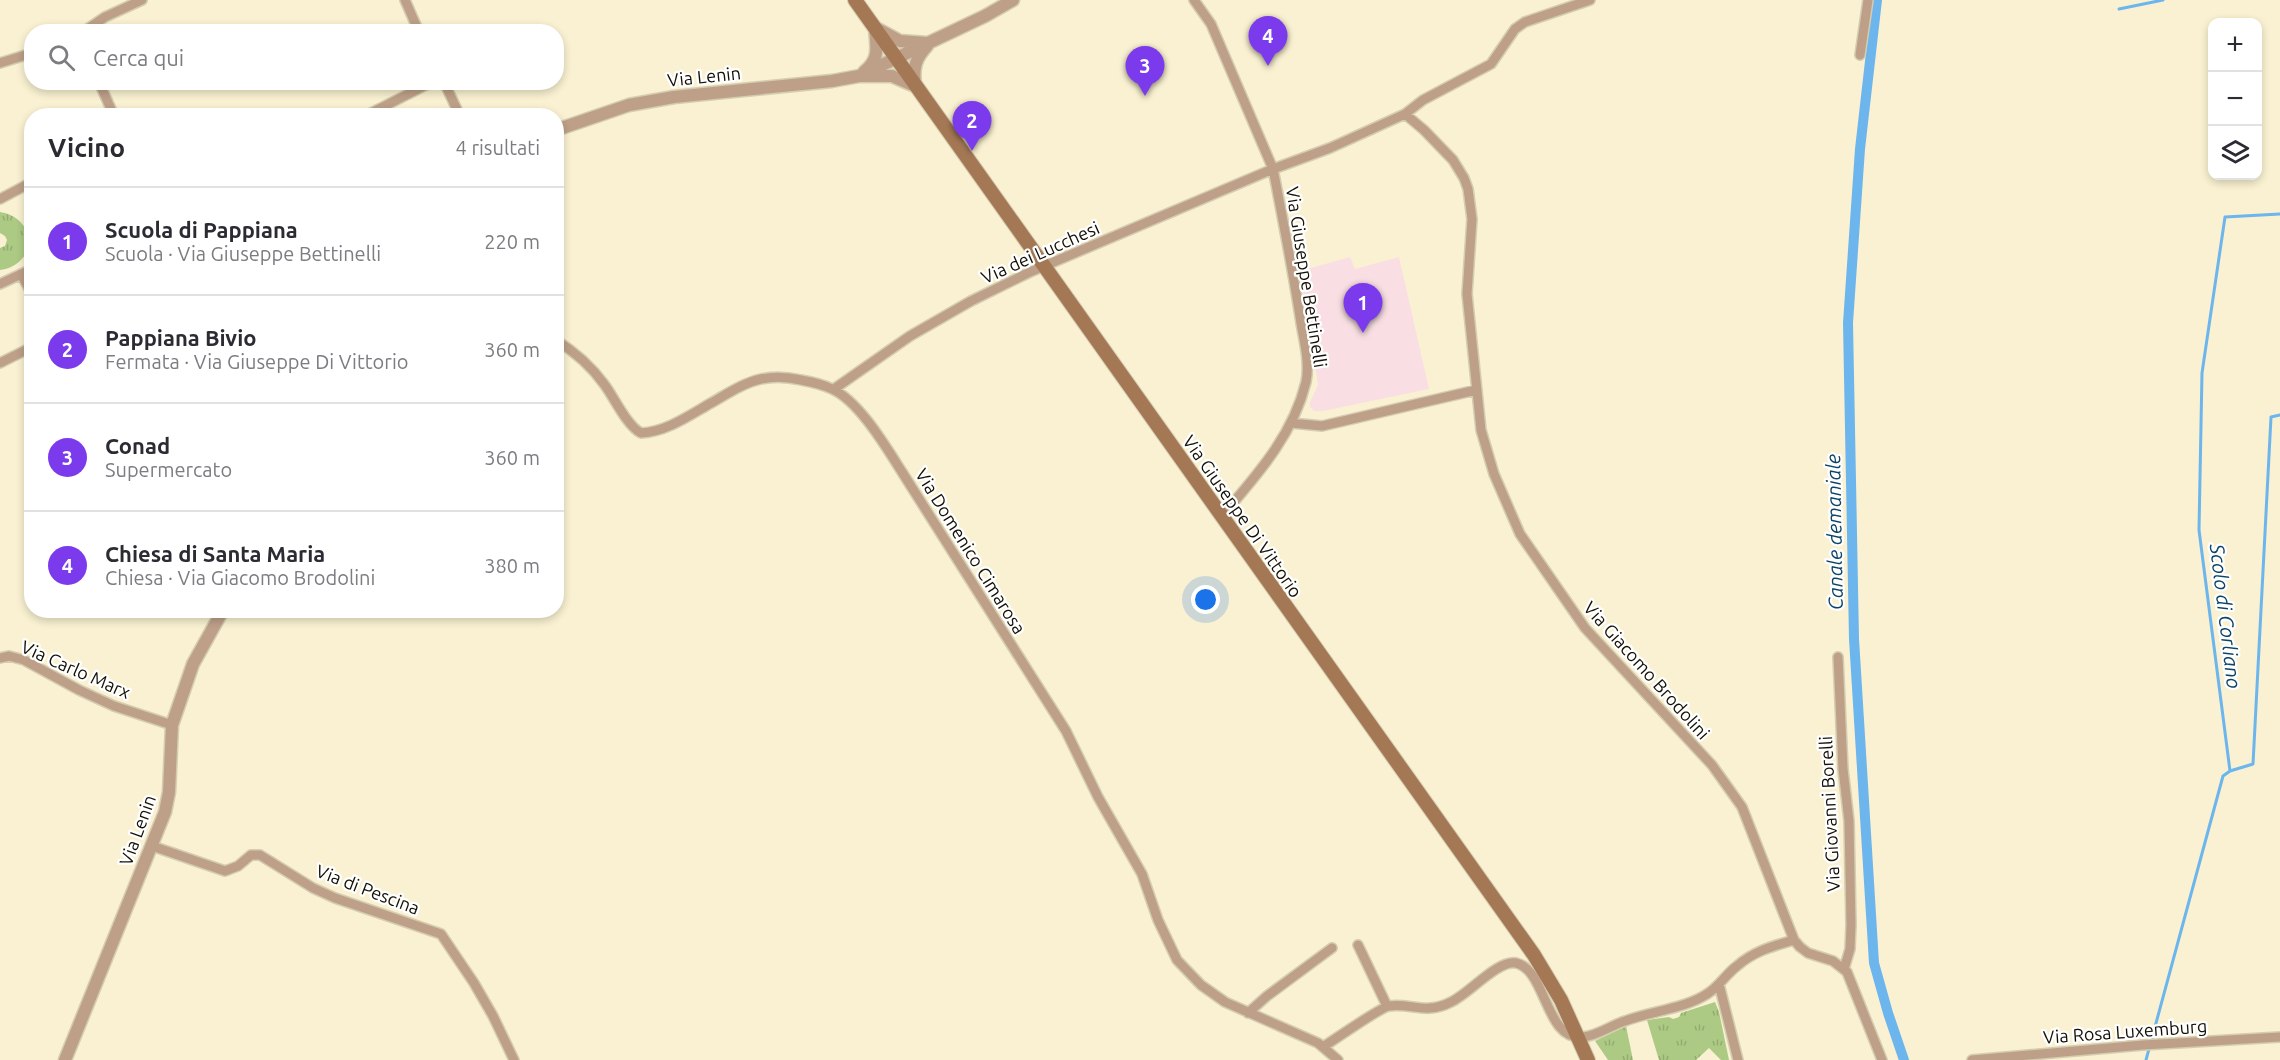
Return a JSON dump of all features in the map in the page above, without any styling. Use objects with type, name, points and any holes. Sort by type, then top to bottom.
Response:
[{"type":"main road","name":"Via Giuseppe Di Vittorio","points":[[855,0],[1534,955],[1562,1000],[1588,1060]]},
{"type":"street","points":[[95,24],[142,0]]},
{"type":"street","points":[[405,0],[416,24]]},
{"type":"street","name":"Via Lenin","points":[[859,76],[897,60],[1013,0]]},
{"type":"street","points":[[1194,0],[1211,24],[1273,169],[1330,148],[1405,114],[1424,100],[1491,64],[1515,29],[1525,22],[1590,0]]},
{"type":"street","points":[[1860,55],[1868,0]]},
{"type":"street","points":[[859,76],[870,67],[876,56],[875,27],[900,40],[929,43]]},
{"type":"street","points":[[915,86],[916,60],[929,43]]},
{"type":"street","points":[[0,63],[24,56]]},
{"type":"street","name":"Via Lenin","points":[[564,127],[611,110],[644,102],[773,86],[832,81],[859,76],[892,76],[915,86]]},
{"type":"street","points":[[103,90],[110,108]]},
{"type":"street","points":[[381,108],[416,90]]},
{"type":"street","points":[[448,90],[456,108]]},
{"type":"street","name":"Via Giacomo Brodolini","points":[[1405,114],[1424,130],[1452,160],[1464,178],[1468,189],[1472,219],[1467,294],[1476,390],[1484,444],[1497,483],[1520,534],[1585,628],[1697,748],[1737,799],[1794,939]]},
{"type":"street","name":"Via dei Lucchesi","points":[[834,389],[910,336],[1010,282],[1273,169]]},
{"type":"street","name":"Via Giuseppe Bettinelli","points":[[1221,517],[1257,477],[1291,423],[1306,379],[1306,359],[1292,263],[1273,169]]},
{"type":"street","points":[[0,199],[24,186]]},
{"type":"street","points":[[0,284],[24,273]]},
{"type":"street","points":[[21,274],[24,279]]},
{"type":"street","name":"Via Domenico Cimarosa","points":[[564,345],[590,367],[633,426],[641,433],[658,430],[672,424],[728,393],[762,379],[794,378],[834,389],[854,406],[876,433],[1066,731],[1098,797],[1142,874],[1158,920],[1177,960],[1215,996],[1323,1047],[1338,1060]]},
{"type":"street","points":[[0,363],[24,351]]},
{"type":"street","points":[[1291,423],[1322,426],[1476,390]]},
{"type":"street","name":"Via Lenin","points":[[65,1060],[165,812],[170,792],[172,725],[193,664],[219,618]]},
{"type":"street","name":"Via Carlo Marx","points":[[0,658],[9,656],[24,660],[78,690],[114,706],[172,725]]},
{"type":"street","name":"Via Giovanni Borelli","points":[[1838,657],[1843,770],[1849,820],[1851,925],[1850,949],[1844,969]]},
{"type":"street","name":"Via di Pescina","points":[[152,846],[225,871],[238,866],[252,855],[260,855],[313,888],[335,898],[441,934],[478,991],[514,1060]]},
{"type":"street","points":[[1323,1047],[1388,1006],[1419,1009],[1441,1008],[1455,1001],[1497,969],[1516,963],[1528,971],[1561,1029],[1571,1036],[1580,1038],[1628,1019],[1707,994],[1735,966],[1751,955],[1761,949],[1794,939],[1800,947],[1833,962],[1849,975],[1882,1060]]},
{"type":"street","points":[[1358,945],[1388,1006]]},
{"type":"street","points":[[1248,1013],[1267,996],[1332,948]]},
{"type":"street","points":[[1719,984],[1738,1060]]},
{"type":"street","name":"Via Rosa Luxemburg","points":[[1972,1060],[2280,1037]]},
{"type":"shaded area","points":[[1350,257],[1355,269],[1399,257],[1429,389],[1314,411],[1310,407],[1310,402],[1318,385],[1315,366],[1325,364],[1320,345],[1311,346],[1300,271]]},
{"type":"green space","points":[[0,212],[12,216],[24,228],[24,256],[12,266],[0,270],[0,248],[5,246],[7,240],[0,233]]},
{"type":"green space","points":[[1715,1002],[1729,1060],[1721,1060],[1709,1048],[1696,1060],[1659,1060],[1647,1020],[1669,1017],[1673,1019],[1679,1017],[1681,1013]]},
{"type":"green space","points":[[1626,1026],[1633,1060],[1608,1060],[1595,1041]]},
{"type":"waterway","name":"Canale demaniale","points":[[1877,0],[1860,149],[1848,323],[1854,639],[1874,963],[1904,1060]]},
{"type":"waterway","points":[[2119,9],[2163,0]]},
{"type":"waterway","name":"Scolo di Corliano","points":[[2230,771],[2199,530],[2202,373],[2225,217],[2280,214]]},
{"type":"waterway","points":[[2146,1060],[2223,776],[2230,771],[2253,764],[2271,417],[2280,415]]},
{"type":"place","name":"Chiesa di Santa Maria","points":[[1268,66]]},
{"type":"place","name":"Conad","points":[[1145,96]]},
{"type":"place","name":"Pappiana Bivio","points":[[972,151]]},
{"type":"place","name":"Scuola di Pappiana","points":[[1363,333]]}]
